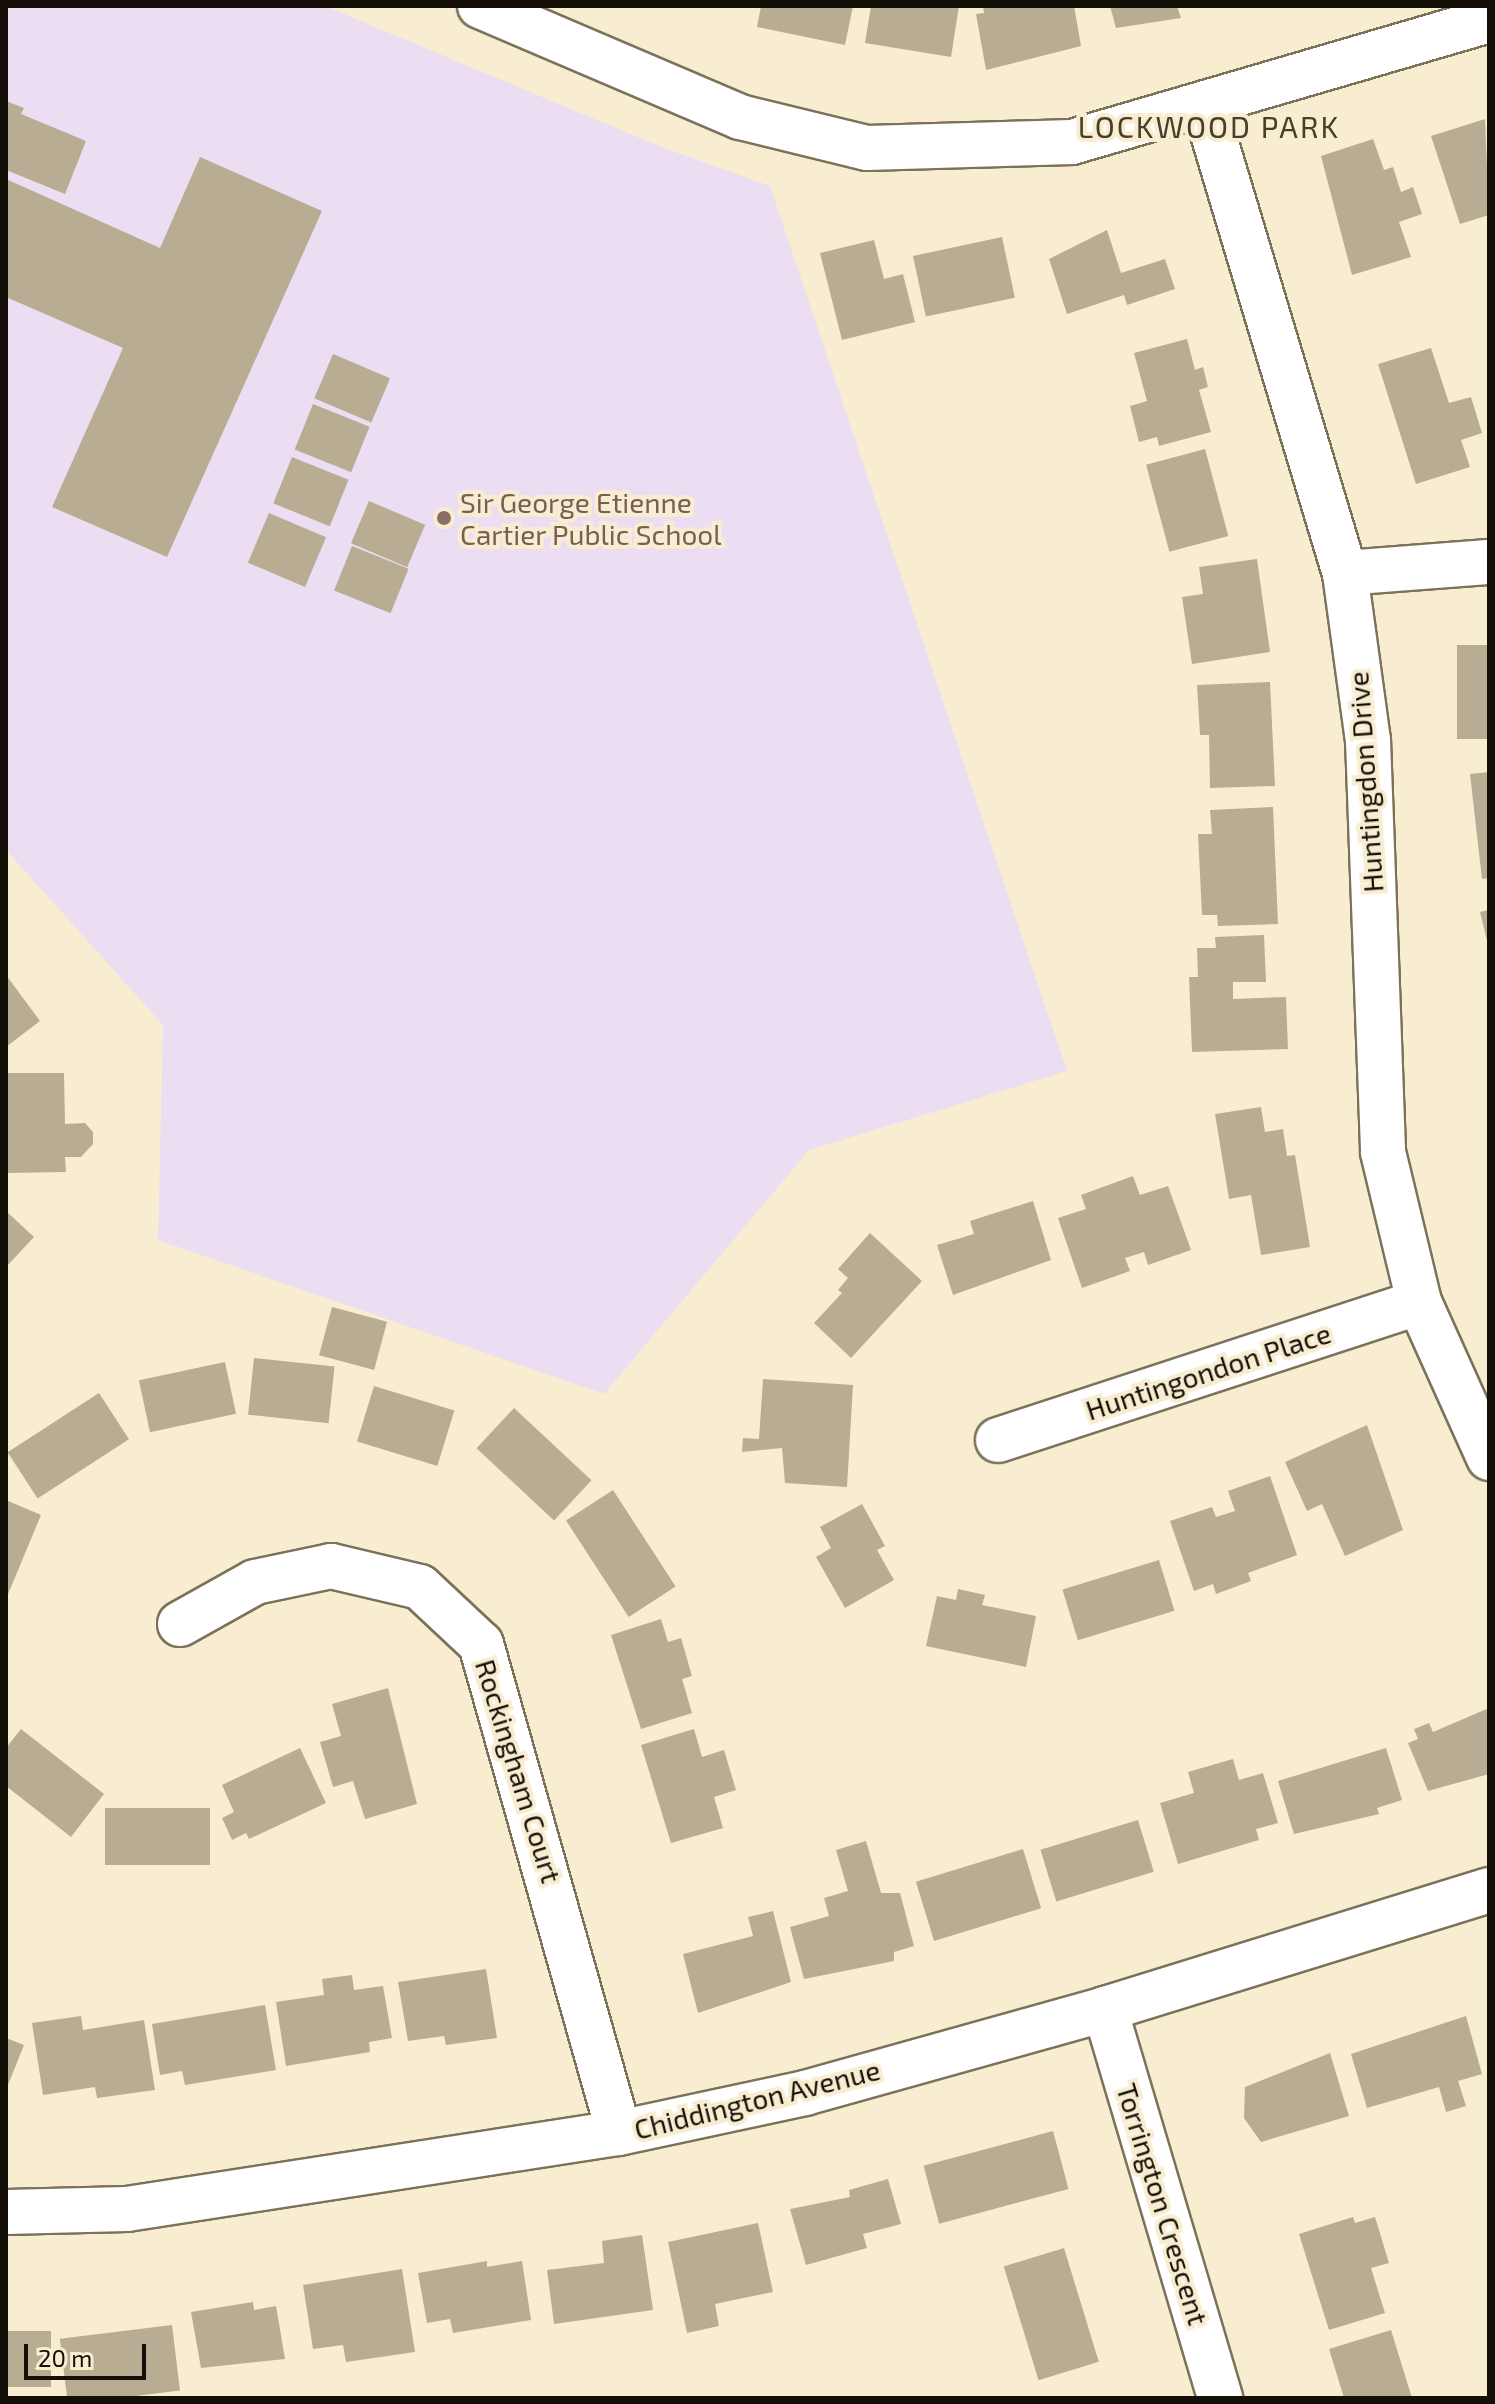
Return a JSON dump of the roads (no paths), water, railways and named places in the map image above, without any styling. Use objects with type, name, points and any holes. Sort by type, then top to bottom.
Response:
[{"type":"street","points":[[480,6],[740,117],[867,148],[1072,142],[1205,107],[1489,20]]},
{"type":"street","name":"Huntingdon Drive","points":[[1205,107],[1345,573],[1368,740],[1383,1152],[1419,1302],[1489,1458]]},
{"type":"street","points":[[1345,573],[1489,562]]},
{"type":"street","name":"Huntingondon Place","points":[[998,1440],[1419,1302]]},
{"type":"street","name":"Rockingham Court","points":[[180,1624],[255,1582],[331,1566],[420,1587],[481,1644],[619,2133]]},
{"type":"street","name":"Chiddington Avenue","points":[[6,2212],[127,2209],[619,2133],[805,2093],[1105,2009],[1489,1890]]},
{"type":"street","name":"Torrington Crescent","points":[[1105,2009],[1220,2398]]},
{"type":"place","name":"Sir George Etienne Cartier Public School","points":[[444,518]]},
{"type":"district","name":"LOCKWOOD PARK","points":[[1209,126]]}]
